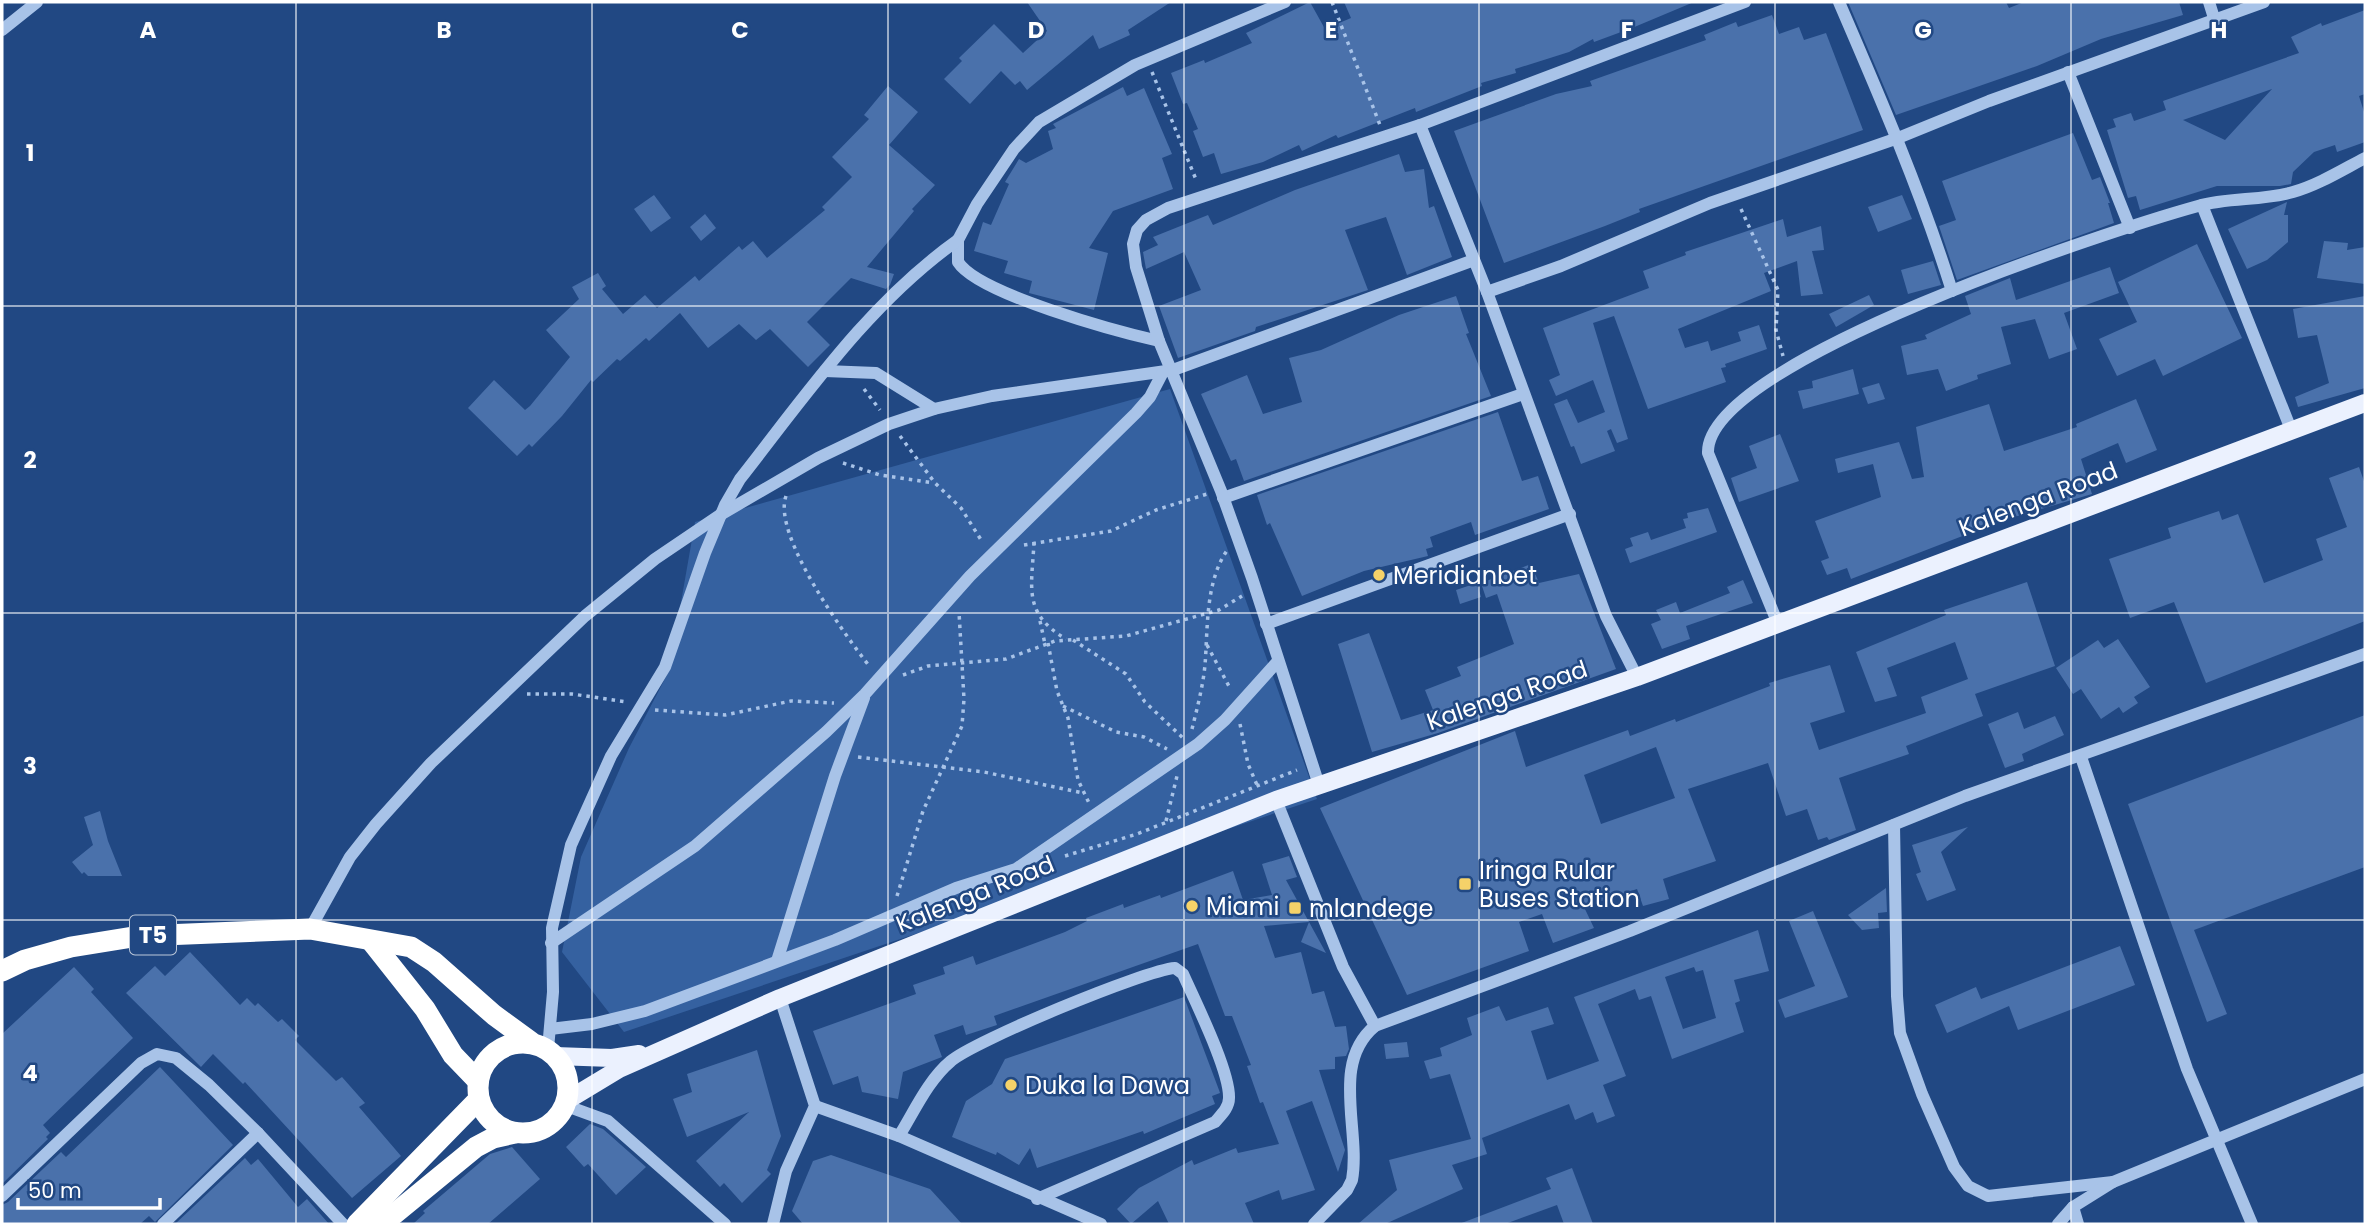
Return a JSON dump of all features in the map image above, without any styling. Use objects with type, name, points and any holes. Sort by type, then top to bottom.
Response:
[{"type":"highway","name":"T5","points":[[2,971],[25,960],[71,947],[139,936],[310,929],[411,947],[546,1044],[561,1062],[568,1078],[565,1103]]},
{"type":"highway","points":[[372,942],[425,1009],[478,1090],[493,1122],[515,1133]]},
{"type":"highway","points":[[357,1224],[478,1090],[484,1064],[496,1051],[513,1043],[546,1044]]},
{"type":"highway","points":[[382,1224],[476,1147],[493,1138],[533,1132],[549,1125],[565,1103]]},
{"type":"main road","name":"Kalenga Road","points":[[565,1103],[620,1069],[780,998],[1276,800],[1637,677],[2175,472],[2292,432],[2365,403]]},
{"type":"main road","name":"Kalenga Road","points":[[546,1044],[612,1058],[670,1049]]},
{"type":"street","points":[[2,30],[37,2]]},
{"type":"street","points":[[546,1044],[553,992],[551,943],[556,902],[578,825],[611,756],[642,708],[677,638],[720,515],[740,480],[825,371],[905,284],[958,240],[989,184],[1014,149],[1039,122],[1147,60],[1285,2]]},
{"type":"street","points":[[1318,785],[1237,536],[1168,371],[1136,267],[1135,237],[1146,220],[1168,208],[1420,125],[1745,2]]},
{"type":"street","points":[[1839,2],[1898,138],[1930,220],[1952,291]]},
{"type":"street","points":[[2210,2],[2214,18]]},
{"type":"street","points":[[1487,292],[1561,266],[1735,194],[1898,138],[2068,72],[2264,2]]},
{"type":"street","points":[[2068,72],[2130,228]]},
{"type":"street","points":[[1420,125],[1487,292],[1606,616],[1637,677]]},
{"type":"street","points":[[1778,624],[1748,545],[1716,476],[1708,440],[1722,416],[1786,369],[1867,326],[1952,291],[2202,205],[2292,192],[2365,158]]},
{"type":"street","points":[[2202,205],[2292,432]]},
{"type":"street","points":[[958,240],[958,262],[969,274],[1069,316],[1159,341]]},
{"type":"street","points":[[310,929],[350,857],[376,824],[431,763],[585,616],[655,559],[720,515],[825,454],[890,424],[934,409],[992,396],[1168,371],[1474,260]]},
{"type":"street","points":[[825,371],[857,370],[889,378],[934,409]]},
{"type":"street","points":[[551,943],[695,846],[853,706],[990,555],[1136,413],[1168,371]]},
{"type":"street","points":[[1222,495],[1523,394]]},
{"type":"street","points":[[1266,624],[1570,514]]},
{"type":"street","points":[[1314,1224],[1347,1190],[1352,1180],[1349,1083],[1357,1043],[1375,1026],[1630,931],[1965,796],[2365,654]]},
{"type":"street","points":[[546,1044],[593,1024],[645,1011],[1033,860],[1095,813],[1178,758],[1237,708],[1278,661]]},
{"type":"street","points":[[777,961],[842,757],[865,694]]},
{"type":"street","points":[[2081,757],[2187,1069],[2252,1224]]},
{"type":"street","points":[[1276,800],[1343,967],[1375,1026]]},
{"type":"street","points":[[1894,825],[1900,1033],[1930,1116],[1954,1167],[1968,1186],[1988,1196],[2113,1182]]},
{"type":"street","points":[[898,1136],[929,1086],[951,1061],[1035,1021],[1152,973],[1175,968],[1182,974],[1218,1058],[1229,1098],[1224,1112],[1215,1122],[1037,1199]]},
{"type":"street","points":[[773,1224],[786,1171],[815,1105],[780,998]]},
{"type":"street","points":[[2,1196],[141,1063],[157,1054],[176,1058],[258,1133],[343,1224]]},
{"type":"street","points":[[2058,1224],[2073,1207],[2113,1182],[2365,1079]]},
{"type":"street","points":[[565,1103],[608,1121],[725,1224]]},
{"type":"street","points":[[815,1105],[898,1136],[1037,1199],[1101,1224]]},
{"type":"street","points":[[163,1224],[258,1133]]},
{"type":"street","points":[[2073,1207],[2078,1224]]},
{"type":"path","points":[[1332,2],[1384,137]]},
{"type":"path","points":[[1147,60],[1203,197]]},
{"type":"path","points":[[1735,194],[1778,290],[1776,330],[1786,369]]},
{"type":"path","points":[[857,370],[868,395],[935,483],[961,508],[990,555]]},
{"type":"path","points":[[825,454],[880,475],[935,483]]},
{"type":"path","points":[[799,469],[784,503],[792,542],[842,630],[880,678],[896,677],[923,667],[1006,659],[1069,639],[1126,636],[1236,601],[1254,585]]},
{"type":"path","points":[[1021,547],[1034,542],[1111,531],[1170,504],[1222,495]]},
{"type":"path","points":[[1029,516],[1034,542],[1034,608],[1047,644],[1083,793],[1095,813]]},
{"type":"path","points":[[1040,619],[1126,674],[1145,702],[1188,743],[1205,668],[1208,612],[1218,567],[1237,536]]},
{"type":"path","points":[[890,916],[923,811],[962,726],[964,699],[960,662],[961,586]]},
{"type":"path","points":[[1206,643],[1226,678],[1237,708],[1248,764],[1257,785]]},
{"type":"path","points":[[506,691],[609,697],[642,708],[715,715],[791,701],[824,701],[853,706]]},
{"type":"path","points":[[1063,706],[1116,732],[1154,741],[1178,758],[1167,821]]},
{"type":"path","points":[[842,757],[1042,782],[1083,793]]},
{"type":"path","points":[[1033,860],[1079,853],[1312,764]]},
{"type":"shaded area","points":[[1170,389],[1317,799],[624,1032],[562,952],[581,857],[629,748],[669,671],[695,522]]},
{"type":"building","points":[[1027,2],[1171,2],[1128,30],[1130,35],[1099,49],[1093,35],[1027,90],[1020,81],[1015,85],[1001,71],[970,104],[944,79],[962,61],[959,58],[994,24],[1023,53],[1047,31]]},
{"type":"building","points":[[1310,2],[1325,29],[1351,18],[1344,2],[1694,2],[1594,42],[1593,39],[1569,52],[1515,69],[1516,73],[1481,83],[1482,86],[1416,112],[1415,108],[1338,138],[1336,135],[1302,151],[1299,145],[1263,162],[1221,174],[1214,153],[1203,157],[1193,131],[1198,129],[1187,103],[1183,104],[1171,73],[1204,60],[1205,63],[1252,43],[1246,33]]},
{"type":"building","points":[[1848,2],[2006,2],[2009,8],[2024,2],[2179,2],[2183,15],[2101,39],[2037,66],[1896,115]]},
{"type":"building","points":[[2365,10],[2365,94],[2359,96],[2365,115],[2365,142],[2337,152],[2335,145],[2314,152],[2293,172],[2291,184],[2217,186],[2140,210],[2136,196],[2128,198],[2107,130],[2116,127],[2113,119],[2131,113],[2134,121],[2166,110],[2163,101],[2299,53],[2291,37],[2321,23],[2322,26]],"holes":[[[2272,89],[2225,140],[2183,120]]]},
{"type":"building","points":[[1772,15],[1779,34],[1799,27],[1804,40],[1826,33],[1863,130],[1639,209],[1640,212],[1605,226],[1504,263],[1454,131],[1556,94],[1592,86],[1590,81],[1706,40],[1704,35],[1736,22],[1738,27]]},
{"type":"building","points":[[888,86],[918,112],[889,145],[935,185],[912,209],[914,211],[867,267],[894,274],[890,285],[886,289],[851,278],[807,322],[830,345],[808,367],[770,329],[756,340],[739,324],[708,348],[680,313],[649,341],[646,338],[620,361],[617,359],[593,382],[591,380],[532,447],[529,444],[517,456],[468,408],[494,380],[525,410],[530,406],[570,357],[546,330],[579,299],[572,287],[598,273],[606,286],[602,289],[623,314],[645,295],[657,308],[695,276],[699,281],[739,246],[742,250],[753,241],[767,258],[825,210],[822,207],[852,177],[832,157],[869,119],[864,115]]},
{"type":"building","points":[[1123,87],[1127,96],[1144,88],[1172,154],[1162,158],[1173,189],[1113,211],[1089,248],[1108,253],[1094,310],[1029,293],[1032,281],[1004,273],[1008,261],[974,251],[983,222],[991,225],[1009,184],[1005,182],[1019,159],[1026,163],[1053,149],[1048,131],[1056,128],[1053,124]]},
{"type":"building","points":[[2073,133],[2092,180],[2100,177],[2114,223],[1957,280],[1939,226],[1956,220],[1942,181]]},
{"type":"building","points":[[1399,154],[1405,172],[1424,169],[1429,208],[1434,206],[1452,257],[1407,275],[1386,217],[1345,230],[1368,290],[1256,327],[1255,331],[1178,358],[1159,306],[1201,290],[1184,252],[1146,269],[1143,252],[1158,245],[1153,237],[1208,215],[1213,225],[1295,190]]},
{"type":"building","points":[[654,195],[671,218],[651,232],[634,209]]},
{"type":"building","points":[[1902,195],[1912,219],[1878,232],[1868,207]]},
{"type":"building","points":[[2287,202],[2284,215],[2288,215],[2288,242],[2267,260],[2247,269],[2228,229]]},
{"type":"building","points":[[705,214],[716,228],[701,241],[690,227]]},
{"type":"building","points":[[1783,219],[1787,237],[1821,226],[1824,250],[1812,251],[1823,294],[1801,296],[1797,261],[1764,273],[1771,291],[1678,329],[1685,348],[1708,341],[1711,351],[1741,341],[1738,332],[1759,325],[1767,349],[1725,364],[1726,367],[1721,368],[1726,382],[1648,409],[1614,316],[1593,323],[1628,439],[1617,443],[1611,429],[1607,431],[1615,451],[1581,464],[1574,446],[1571,447],[1554,404],[1567,399],[1578,423],[1605,412],[1593,380],[1556,396],[1549,380],[1560,375],[1543,328],[1649,288],[1643,271],[1686,255],[1685,252]]},
{"type":"building","points":[[2324,241],[2348,243],[2347,250],[2365,247],[2365,284],[2317,278]]},
{"type":"building","points":[[2197,244],[2242,338],[2163,376],[2155,359],[2117,376],[2099,339],[2137,322],[2118,282]]},
{"type":"building","points":[[1933,261],[1941,285],[1908,294],[1901,270]]},
{"type":"building","points":[[2110,267],[2119,293],[2064,313],[2077,349],[2049,359],[2035,319],[2001,327],[2011,364],[1977,375],[1978,379],[1946,391],[1938,369],[1907,375],[1901,346],[1927,339],[1925,335],[1971,314],[1965,296],[2010,278],[2016,300]]},
{"type":"building","points":[[1869,295],[1874,305],[1836,327],[1829,314]]},
{"type":"building","points":[[1456,296],[1469,333],[1466,334],[1491,396],[1244,481],[1236,459],[1231,461],[1201,394],[1247,375],[1263,414],[1302,402],[1289,358],[1321,350],[1399,315]]},
{"type":"building","points":[[2365,296],[2365,388],[2298,407],[2295,397],[2329,383],[2317,335],[2298,338],[2293,309]]},
{"type":"building","points":[[1853,369],[1859,394],[1803,409],[1798,391],[1813,388],[1812,381]]},
{"type":"building","points":[[1879,383],[1885,399],[1868,404],[1862,388]]},
{"type":"building","points":[[2136,399],[2157,450],[2126,463],[2118,443],[2081,459],[2092,494],[2004,520],[1851,579],[1847,568],[1827,575],[1821,561],[1829,558],[1815,521],[1881,497],[1873,464],[1838,473],[1835,459],[1899,442],[1912,479],[1924,477],[1916,427],[1989,404],[2004,451],[2077,427],[2076,424]]},
{"type":"building","points":[[1498,412],[1522,481],[1538,476],[1549,509],[1475,535],[1471,522],[1430,537],[1433,547],[1426,549],[1428,556],[1364,571],[1302,596],[1270,523],[1267,525],[1257,495]]},
{"type":"building","points":[[1780,434],[1799,481],[1739,502],[1731,478],[1757,468],[1749,446]]},
{"type":"building","points":[[2359,467],[2365,484],[2365,621],[2206,683],[2174,602],[2130,618],[2109,559],[2171,538],[2168,528],[2219,511],[2222,520],[2238,514],[2264,583],[2323,560],[2316,539],[2347,527],[2329,478]]},
{"type":"building","points":[[1708,508],[1717,532],[1630,563],[1625,549],[1633,546],[1630,538],[1648,532],[1651,540],[1686,528],[1683,519],[1688,518],[1687,513]]},
{"type":"building","points":[[1531,564],[1539,583],[1579,574],[1616,669],[1438,733],[1372,752],[1338,644],[1369,633],[1401,720],[1433,710],[1425,690],[1461,676],[1457,667],[1514,644],[1497,594],[1486,598],[1481,583]]},
{"type":"building","points":[[1743,580],[1753,603],[1686,626],[1690,639],[1662,649],[1651,624],[1661,620],[1656,610],[1676,602],[1680,613],[1730,593],[1727,587]]},
{"type":"building","points":[[2027,582],[2055,666],[1975,694],[1983,716],[1906,746],[1909,754],[1839,778],[1856,830],[1829,840],[1827,837],[1818,840],[1807,809],[1786,816],[1768,763],[1688,789],[1716,861],[1663,879],[1669,899],[1643,906],[1637,889],[1584,907],[1594,928],[1553,943],[1542,914],[1519,922],[1529,951],[1407,995],[1320,808],[1515,731],[1526,767],[1628,730],[1630,736],[1675,719],[1676,722],[1770,686],[1769,683],[1830,665],[1845,712],[1810,723],[1819,750],[1926,713],[1921,697],[1968,679],[1955,642],[1887,668],[1897,696],[1875,702],[1856,652],[1946,615],[1944,610]],"holes":[[[1656,747],[1675,798],[1601,824],[1584,775]]]},
{"type":"building","points":[[1477,583],[1481,597],[1460,604],[1456,590]]},
{"type":"building","points":[[2118,639],[2150,687],[2134,697],[2138,703],[2123,713],[2119,707],[2101,719],[2081,689],[2073,694],[2056,668],[2098,640],[2104,648]]},
{"type":"building","points":[[2018,712],[2024,729],[2055,716],[2064,735],[2022,754],[2024,761],[2005,768],[1988,724]]},
{"type":"building","points":[[2365,715],[2365,867],[2194,930],[2227,1014],[2207,1022],[2128,804]]},
{"type":"building","points":[[100,811],[122,876],[88,876],[84,872],[82,874],[72,862],[93,845],[84,817]]},
{"type":"building","points":[[1968,827],[1941,852],[1956,890],[1927,901],[1916,874],[1921,872],[1912,845]]},
{"type":"building","points":[[1289,856],[1297,877],[1286,880],[1326,953],[1301,942],[1309,922],[1264,926],[1275,958],[1301,952],[1312,994],[1324,991],[1335,1027],[1346,1026],[1349,1049],[1346,1056],[1335,1057],[1335,1069],[1319,1070],[1345,1150],[1338,1172],[1312,1101],[1286,1111],[1315,1190],[1282,1200],[1279,1190],[1245,1203],[1254,1224],[1169,1224],[1158,1201],[1131,1224],[1117,1209],[1139,1188],[1192,1160],[1194,1165],[1236,1148],[1238,1153],[1279,1144],[1263,1102],[1260,1103],[1247,1066],[1251,1065],[1232,1016],[1225,1016],[1198,944],[994,1016],[997,1025],[966,1035],[963,1025],[934,1035],[942,1057],[903,1072],[898,1099],[862,1092],[858,1076],[833,1085],[813,1031],[916,994],[913,985],[945,974],[943,967],[973,956],[976,965],[1065,932],[1087,921],[1086,918],[1123,904],[1124,908],[1160,895],[1161,898],[1233,871],[1243,900],[1272,895],[1262,864]]},
{"type":"building","points":[[1886,888],[1887,912],[1878,913],[1879,928],[1862,930],[1848,915]]},
{"type":"building","points":[[1813,911],[1848,997],[1785,1018],[1778,1000],[1815,986],[1789,921]]},
{"type":"building","points":[[1758,930],[1769,971],[1734,980],[1740,1001],[1735,1003],[1744,1032],[1672,1059],[1651,996],[1639,1000],[1635,989],[1598,1004],[1626,1076],[1603,1085],[1615,1116],[1597,1123],[1593,1112],[1575,1120],[1569,1104],[1482,1138],[1487,1154],[1452,1165],[1463,1189],[1385,1224],[1358,1224],[1397,1190],[1389,1160],[1471,1139],[1450,1074],[1430,1079],[1424,1061],[1442,1056],[1440,1048],[1472,1035],[1467,1018],[1499,1006],[1506,1021],[1548,1007],[1554,1024],[1531,1031],[1547,1080],[1599,1061],[1574,997]],"holes":[[[1694,967],[1696,972],[1703,970],[1716,1018],[1683,1029],[1665,977]]]},
{"type":"building","points":[[2120,946],[2135,985],[2018,1030],[2009,1006],[1947,1033],[1935,1005],[1976,987],[1981,999]]},
{"type":"building","points":[[190,952],[240,1005],[247,998],[255,1006],[258,1003],[278,1022],[282,1019],[299,1036],[295,1040],[336,1081],[342,1077],[365,1103],[359,1107],[401,1156],[352,1198],[245,1082],[243,1084],[213,1054],[201,1067],[126,993],[155,966],[165,976]]},
{"type":"building","points":[[74,967],[94,989],[91,992],[133,1038],[43,1125],[50,1133],[46,1137],[48,1139],[2,1184],[2,1034]]},
{"type":"building","points":[[1184,997],[1220,1093],[1212,1096],[1215,1104],[1144,1134],[1143,1131],[1037,1168],[1030,1148],[1019,1165],[997,1152],[996,1155],[952,1137],[966,1101],[992,1084],[1005,1059]]},
{"type":"building","points":[[1407,1042],[1409,1057],[1386,1059],[1384,1044]]},
{"type":"building","points":[[757,1050],[781,1136],[767,1170],[771,1174],[742,1203],[724,1183],[720,1187],[696,1161],[749,1112],[687,1137],[673,1099],[692,1092],[687,1074]]},
{"type":"building","points":[[160,1067],[233,1145],[155,1222],[149,1216],[140,1224],[2,1224],[2,1205],[61,1152],[66,1157]]},
{"type":"building","points":[[590,1124],[603,1129],[646,1167],[616,1195],[588,1164],[584,1167],[566,1147]]},
{"type":"building","points":[[512,1147],[540,1179],[488,1224],[413,1224],[425,1213],[423,1211],[490,1154]]},
{"type":"building","points":[[831,1155],[930,1189],[962,1224],[803,1224],[792,1211],[813,1161]]},
{"type":"building","points":[[245,1158],[251,1165],[258,1159],[298,1207],[307,1199],[329,1224],[175,1224]]},
{"type":"building","points":[[1572,1168],[1593,1224],[1564,1224],[1557,1205],[1505,1224],[1459,1224],[1551,1189],[1546,1178]]},
{"type":"place","name":"Meridianbet","points":[[1379,575]]},
{"type":"place","name":"Iringa Rular Buses Station","points":[[1465,884]]},
{"type":"place","name":"Miami","points":[[1192,906]]},
{"type":"place","name":"mlandege","points":[[1295,908]]},
{"type":"place","name":"Duka la Dawa","points":[[1011,1085]]}]
